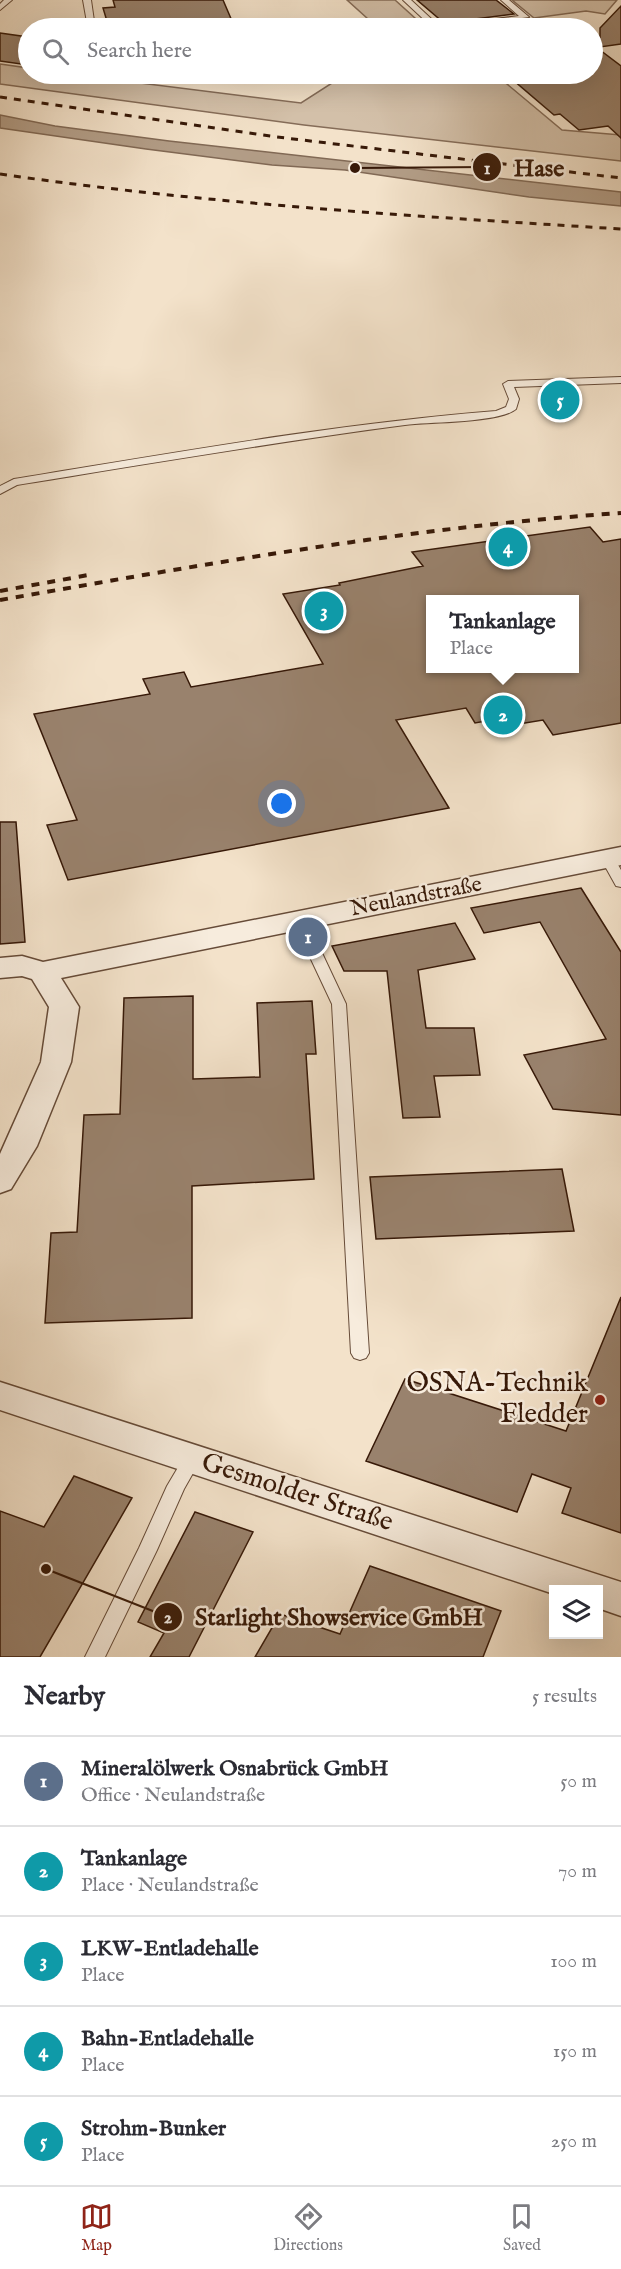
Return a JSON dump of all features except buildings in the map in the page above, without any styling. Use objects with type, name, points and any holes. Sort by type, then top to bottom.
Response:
[{"type":"street","name":"Neulandstraße","points":[[0,968],[22,966],[43,972],[300,921],[617,866]]},
{"type":"street","points":[[0,1181],[21,1146],[56,1062],[64,1007],[43,972]]},
{"type":"street","name":"Gesmolder Straße","points":[[0,1396],[578,1585]]},
{"type":"street","points":[[603,1593],[621,1599]]},
{"type":"lane","points":[[0,8],[8,0]]},
{"type":"lane","points":[[87,0],[90,18]]},
{"type":"lane","points":[[407,0],[426,18]]},
{"type":"lane","points":[[505,0],[525,16],[510,18]]},
{"type":"lane","points":[[0,491],[14,482],[314,434],[413,421],[497,414],[511,409],[514,399],[508,384],[621,380]]},
{"type":"lane","points":[[300,921],[339,1004],[360,1353]]},
{"type":"lane","points":[[95,1657],[148,1550],[176,1486],[192,1459]]},
{"type":"shaded area","points":[[347,0],[395,0],[415,18],[367,18]]},
{"type":"shaded area","points":[[512,0],[617,0],[605,14],[586,11],[534,18]]},
{"type":"shaded area","points":[[0,64],[18,67],[18,84],[148,84],[301,103],[330,84],[507,84],[562,130],[621,135],[621,161],[304,125],[0,84]]},
{"type":"shaded area","points":[[0,115],[55,126],[169,141],[621,192],[621,206],[529,197],[345,170],[272,165],[0,128]]},
{"type":"railway","points":[[0,97],[277,137],[621,178]]},
{"type":"railway","points":[[0,174],[232,201],[387,214],[621,229]]},
{"type":"railway","points":[[0,600],[232,560],[387,537],[465,527],[621,513]]},
{"type":"railway","points":[[0,591],[94,574]]},
{"type":"place","name":"Hase","points":[[355,168]]},
{"type":"place","name":"Strohm-Bunker","points":[[560,400]]},
{"type":"place","name":"Bahn-Entladehalle","points":[[508,547]]},
{"type":"place","name":"LKW-Entladehalle","points":[[324,611]]},
{"type":"place","name":"Tankanlage","points":[[503,715]]},
{"type":"place","name":"Mineralölwerk Osnabrück GmbH","points":[[308,937]]},
{"type":"place","name":"OSNA-Technik Fledder","points":[[600,1400]]},
{"type":"place","name":"Starlight Showservice GmbH","points":[[46,1569]]}]
